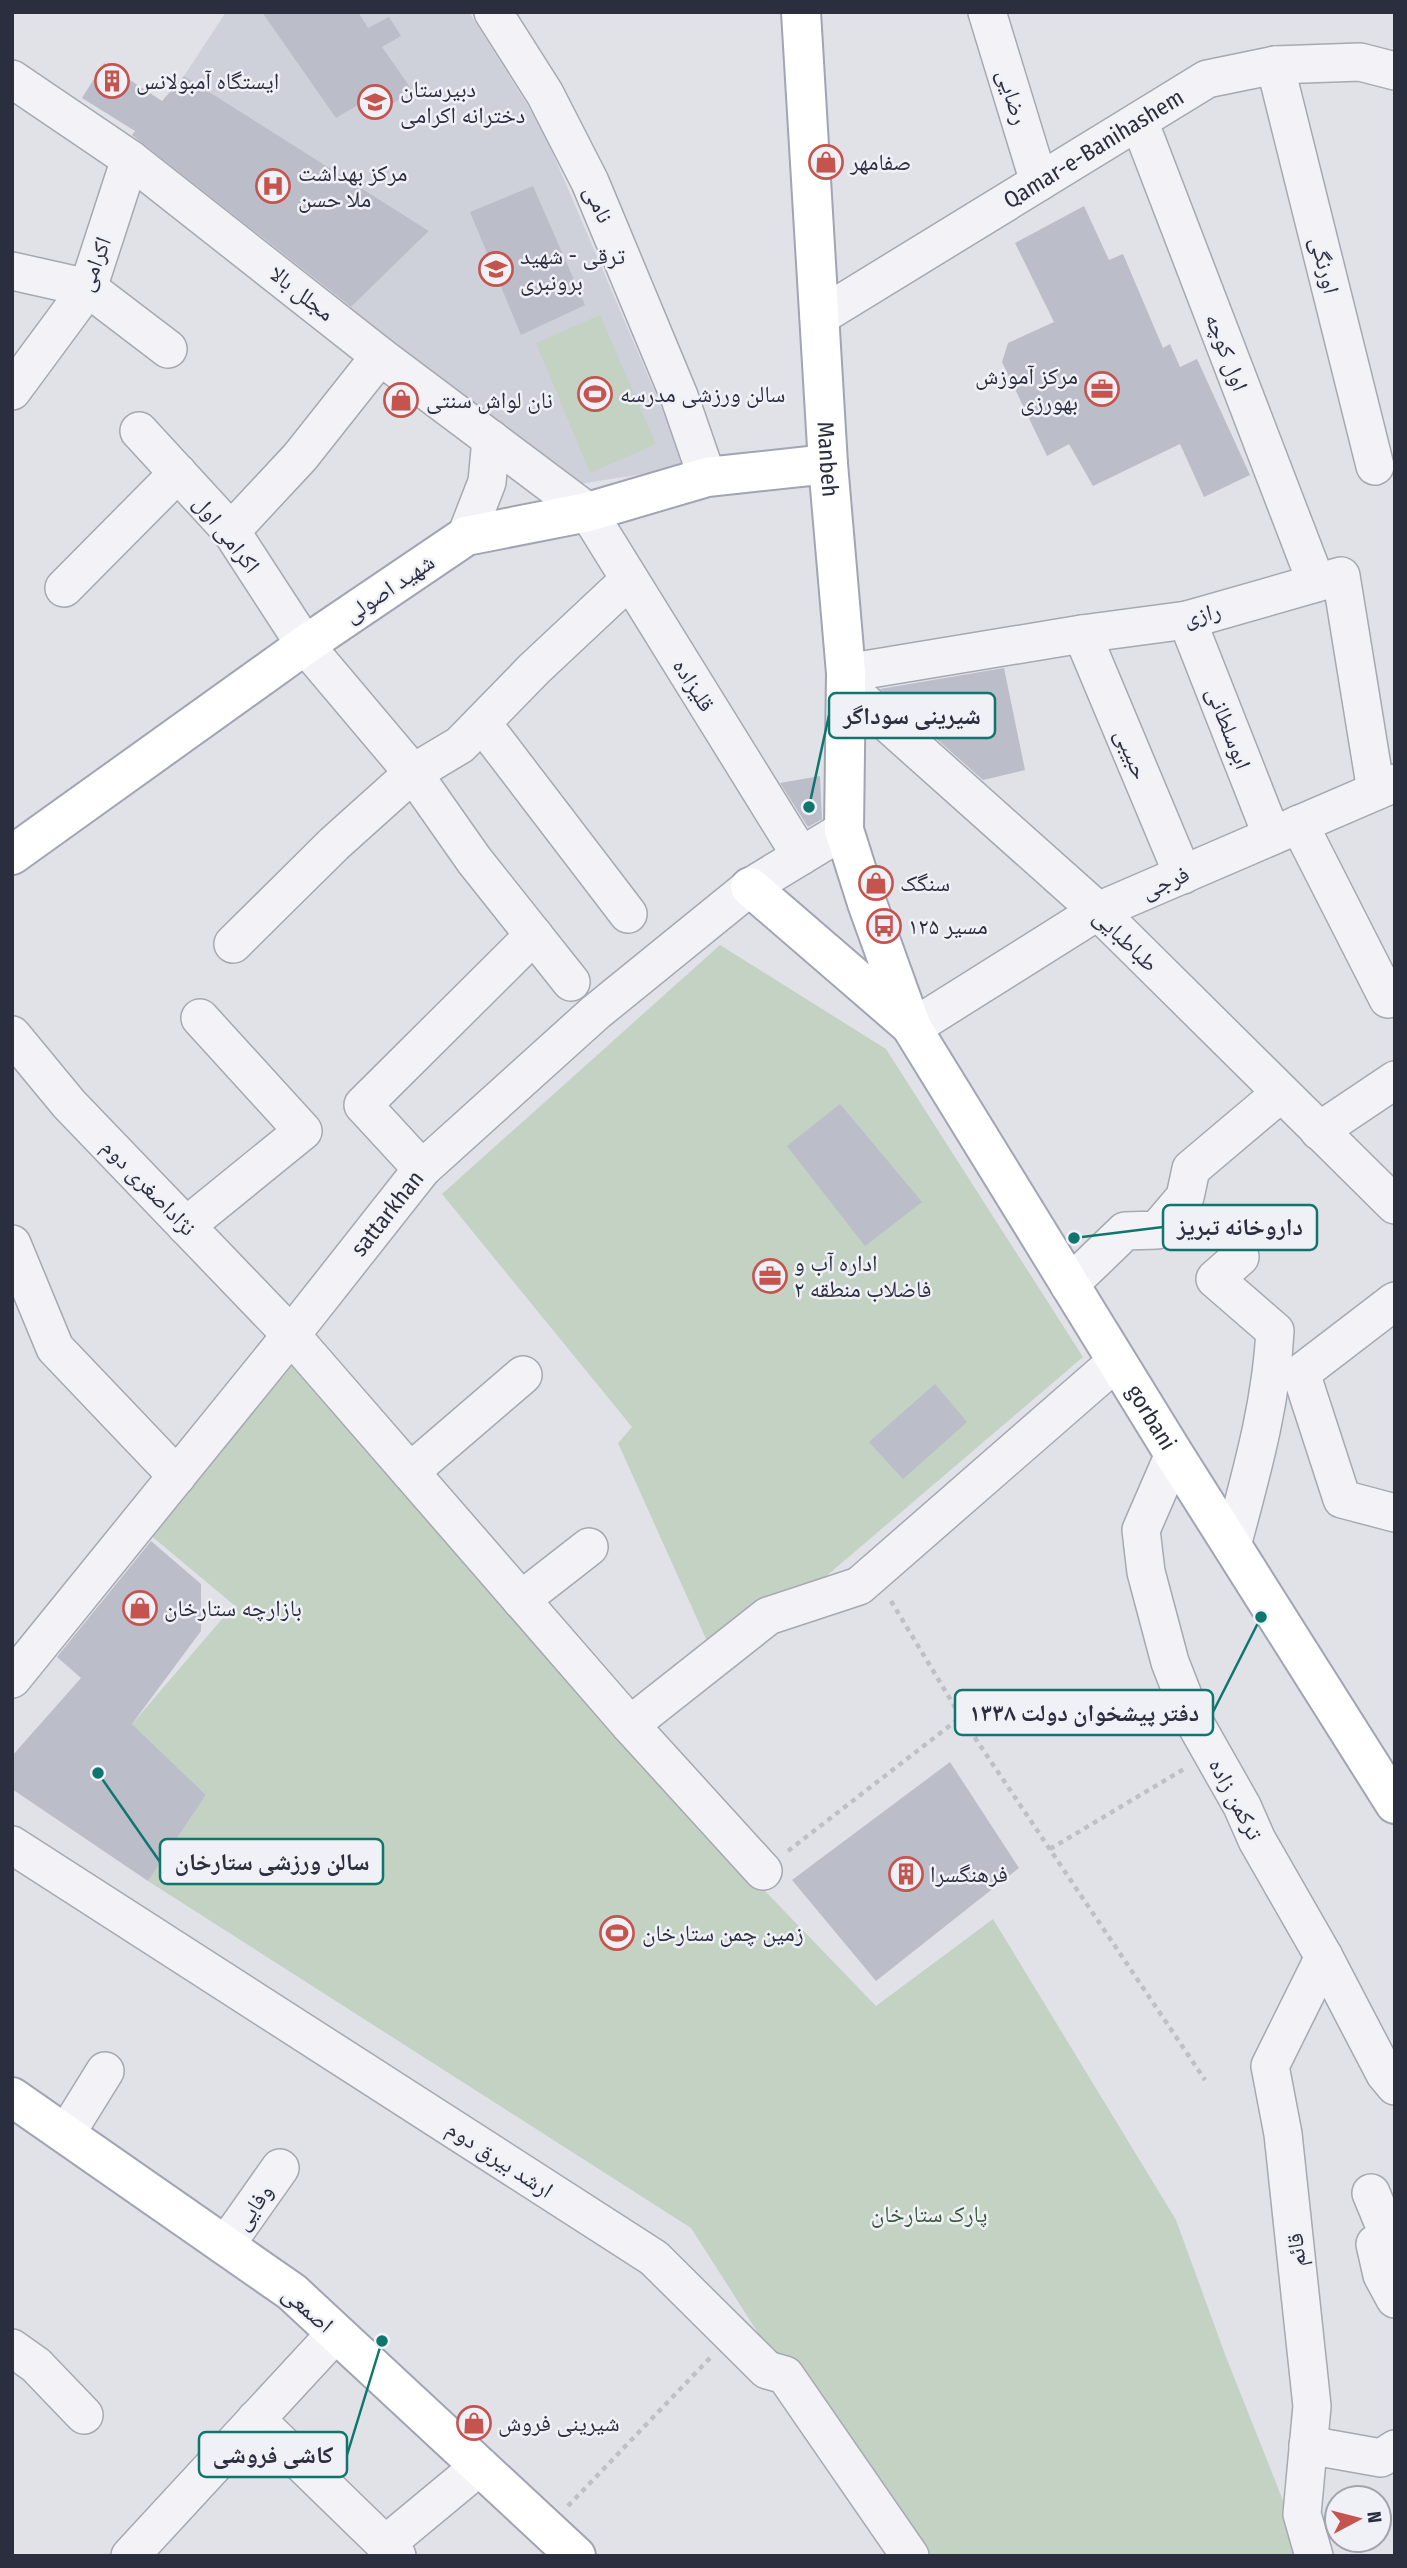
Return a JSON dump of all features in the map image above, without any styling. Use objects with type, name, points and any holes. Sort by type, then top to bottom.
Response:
[{"type":"main road","name":"Manbeh","points":[[801,12],[828,464],[846,680],[844,830],[912,1028]]},
{"type":"main road","name":"شهید اصولی","points":[[12,855],[305,645],[466,536],[588,512],[707,477],[828,464]]},
{"type":"main road","points":[[750,887],[912,1028]]},
{"type":"main road","name":"gorbani","points":[[912,1028],[1174,1454],[1395,1804]]},
{"type":"main road","name":"اصمعی","points":[[12,2096],[292,2292],[576,2556]]},
{"type":"street","name":"رضایی","points":[[987,12],[1039,182]]},
{"type":"street","name":"نامی","points":[[503,15],[590,182],[679,396],[707,477]]},
{"type":"street","name":"Qamar-e-Banihashem","points":[[819,317],[1208,79],[1275,65],[1360,62],[1395,71]]},
{"type":"street","name":"اورنگی","points":[[1275,65],[1375,466]]},
{"type":"street","name":"مجلل بالا","points":[[12,79],[130,159],[380,356],[588,512]]},
{"type":"street","name":"اول کوچه","points":[[1139,121],[1316,582]]},
{"type":"street","name":"اکرامی","points":[[12,391],[88,288],[130,159]]},
{"type":"street","points":[[12,271],[88,288],[168,349]]},
{"type":"street","points":[[231,531],[300,457],[380,356]]},
{"type":"street","name":"اکرامی اول","points":[[139,431],[231,531],[305,645],[413,773],[474,860],[571,982]]},
{"type":"street","points":[[466,536],[487,482],[491,439]]},
{"type":"street","points":[[64,588],[178,473]]},
{"type":"street","name":"قلیزاده","points":[[588,512],[801,856]]},
{"type":"street","name":"رازی","points":[[846,680],[1082,634],[1187,620],[1341,576],[1385,787]]},
{"type":"street","points":[[233,944],[334,844],[413,773],[460,745],[534,668],[629,580]]},
{"type":"street","name":"ابوسلطانی","points":[[1187,620],[1285,830],[1388,999]]},
{"type":"street","name":"حبیبی","points":[[1082,634],[1182,875]]},
{"type":"street","name":"طباطبایی","points":[[846,680],[1098,912],[1395,1205]]},
{"type":"street","points":[[482,723],[628,915]]},
{"type":"street","name":"فرجی","points":[[912,1028],[1098,912],[1385,787]]},
{"type":"street","name":"sattarkhan","points":[[15,1670],[177,1476],[422,1169],[596,1012],[750,887],[844,830]]},
{"type":"street","points":[[422,1169],[363,1105],[534,936]]},
{"type":"street","points":[[187,1226],[303,1131],[200,1018]]},
{"type":"street","name":"نژاداصغری دوم","points":[[12,1035],[69,1104],[291,1335],[630,1725],[763,1871]]},
{"type":"street","points":[[1319,1131],[1395,1080]]},
{"type":"street","points":[[1069,1285],[1125,1231],[1157,1230],[1185,1197],[1191,1169],[1282,1093]]},
{"type":"street","points":[[12,1244],[55,1348],[177,1476]]},
{"type":"street","points":[[1240,1257],[1215,1279],[1275,1331],[1287,1375],[1342,1499],[1395,1513]]},
{"type":"street","points":[[1232,1546],[1261,1437],[1287,1375],[1395,1301]]},
{"type":"street","points":[[630,1725],[768,1615],[859,1586],[1117,1361]]},
{"type":"street","points":[[410,1472],[523,1375]]},
{"type":"street","name":"ترکمن زاده","points":[[1174,1454],[1141,1531],[1146,1572],[1170,1662],[1191,1716],[1242,1805],[1257,1840],[1324,1957],[1385,2074],[1395,2086]]},
{"type":"street","points":[[521,1600],[589,1547]]},
{"type":"street","name":"ارشد بیرق دوم","points":[[12,1845],[654,2258],[767,2370],[785,2375],[910,2556]]},
{"type":"street","name":"قائم","points":[[1314,2556],[1301,2514],[1312,2406],[1283,2134],[1270,2066],[1324,1957]]},
{"type":"street","points":[[66,2134],[106,2071]]},
{"type":"street","name":"وفایی","points":[[225,2246],[280,2168]]},
{"type":"street","points":[[1371,2193],[1390,2239],[1375,2244],[1382,2275],[1395,2299]]},
{"type":"street","points":[[130,2556],[336,2333]]},
{"type":"street","points":[[12,2347],[36,2365],[84,2415]]},
{"type":"street","points":[[256,2419],[392,2550],[480,2466]]},
{"type":"street","points":[[1308,2445],[1381,2458],[1395,2449]]},
{"type":"path","points":[[874,1573],[961,1717],[1205,2080]]},
{"type":"path","points":[[763,1871],[961,1717]]},
{"type":"path","points":[[1050,1849],[1211,1752]]},
{"type":"path","points":[[548,2528],[732,2335]]},
{"type":"shaded area","points":[[226,12],[469,12],[542,128],[687,467],[573,485],[350,308],[429,231],[184,76]]},
{"type":"green space","name":"سالن ورزشی مدرسه","points":[[600,315],[656,444],[590,473],[536,343]]},
{"type":"green space","name":"اداره آب و فاضلاب منطقه ۲","points":[[720,945],[886,1049],[1083,1357],[817,1584],[712,1652],[618,1443],[632,1427],[442,1194]]},
{"type":"green space","name":"پارک ستارخان","points":[[292,1357],[764,1890],[876,2006],[993,1919],[1176,2220],[1226,2357],[1305,2556],[932,2556],[785,2375],[691,2228],[148,1881],[206,1795],[132,1724],[234,1605],[149,1534]]},
{"type":"building","points":[[262,12],[358,12],[368,28],[389,17],[401,36],[382,47],[412,90],[374,117],[363,102],[336,118]]},
{"type":"building","name":"مرکز بهداشت ملا حسن","points":[[104,63],[162,101],[184,76],[429,231],[351,307],[132,135],[135,131],[82,98]]},
{"type":"building","points":[[533,186],[585,305],[521,335],[470,212]]},
{"type":"building","points":[[1084,206],[1109,260],[1123,254],[1163,348],[1170,344],[1180,367],[1197,359],[1250,475],[1204,497],[1180,444],[1093,486],[1069,444],[1047,456],[1002,362],[1008,343],[1054,322],[1015,243]]},
{"type":"building","points":[[1004,668],[1025,770],[983,780],[880,689]]},
{"type":"building","points":[[820,776],[822,819],[808,827],[780,783]]},
{"type":"building","points":[[840,1104],[922,1202],[865,1246],[787,1146]]},
{"type":"building","points":[[935,1384],[967,1422],[903,1479],[869,1442]]},
{"type":"building","points":[[151,1541],[201,1584],[201,1631],[132,1724],[206,1795],[148,1881],[12,1789],[12,1756],[81,1678],[57,1657]]},
{"type":"building","name":"فرهنگسرا","points":[[950,1762],[1019,1868],[876,1981],[792,1880]]},
{"type":"place","name":"ایستگاه آمبولانس","points":[[112,81]]},
{"type":"place","name":"دبیرستان دخترانه اکرامی","points":[[375,102]]},
{"type":"place","name":"صفامهر","points":[[826,162]]},
{"type":"place","name":"مرکز بهداشت ملا حسن","points":[[273,186]]},
{"type":"place","name":"ترقی - شهید برونبری","points":[[496,269]]},
{"type":"place","name":"مرکز آموزش بهورزی","points":[[1102,389]]},
{"type":"place","name":"سالن ورزشی مدرسه","points":[[595,394]]},
{"type":"place","name":"نان لواش سنتی","points":[[401,400]]},
{"type":"place","name":"شیرینی سوداگر","points":[[809,807]]},
{"type":"place","name":"سنگک","points":[[876,883]]},
{"type":"place","name":"مسیر ۱۲۵","points":[[884,926]]},
{"type":"place","name":"داروخانه تبریز","points":[[1074,1238]]},
{"type":"place","name":"اداره آب و فاضلاب منطقه ۲","points":[[770,1276]]},
{"type":"place","name":"بازارچه ستارخان","points":[[140,1608]]},
{"type":"place","name":"دفتر پیشخوان دولت ۱۳۳۸","points":[[1261,1617]]},
{"type":"place","name":"سالن ورزشی ستارخان","points":[[98,1773]]},
{"type":"place","name":"فرهنگسرا","points":[[906,1874]]},
{"type":"place","name":"زمین چمن ستارخان","points":[[617,1933]]},
{"type":"place","name":"کاشی فروشی","points":[[382,2341]]},
{"type":"place","name":"شیرینی فروش","points":[[474,2423]]}]
